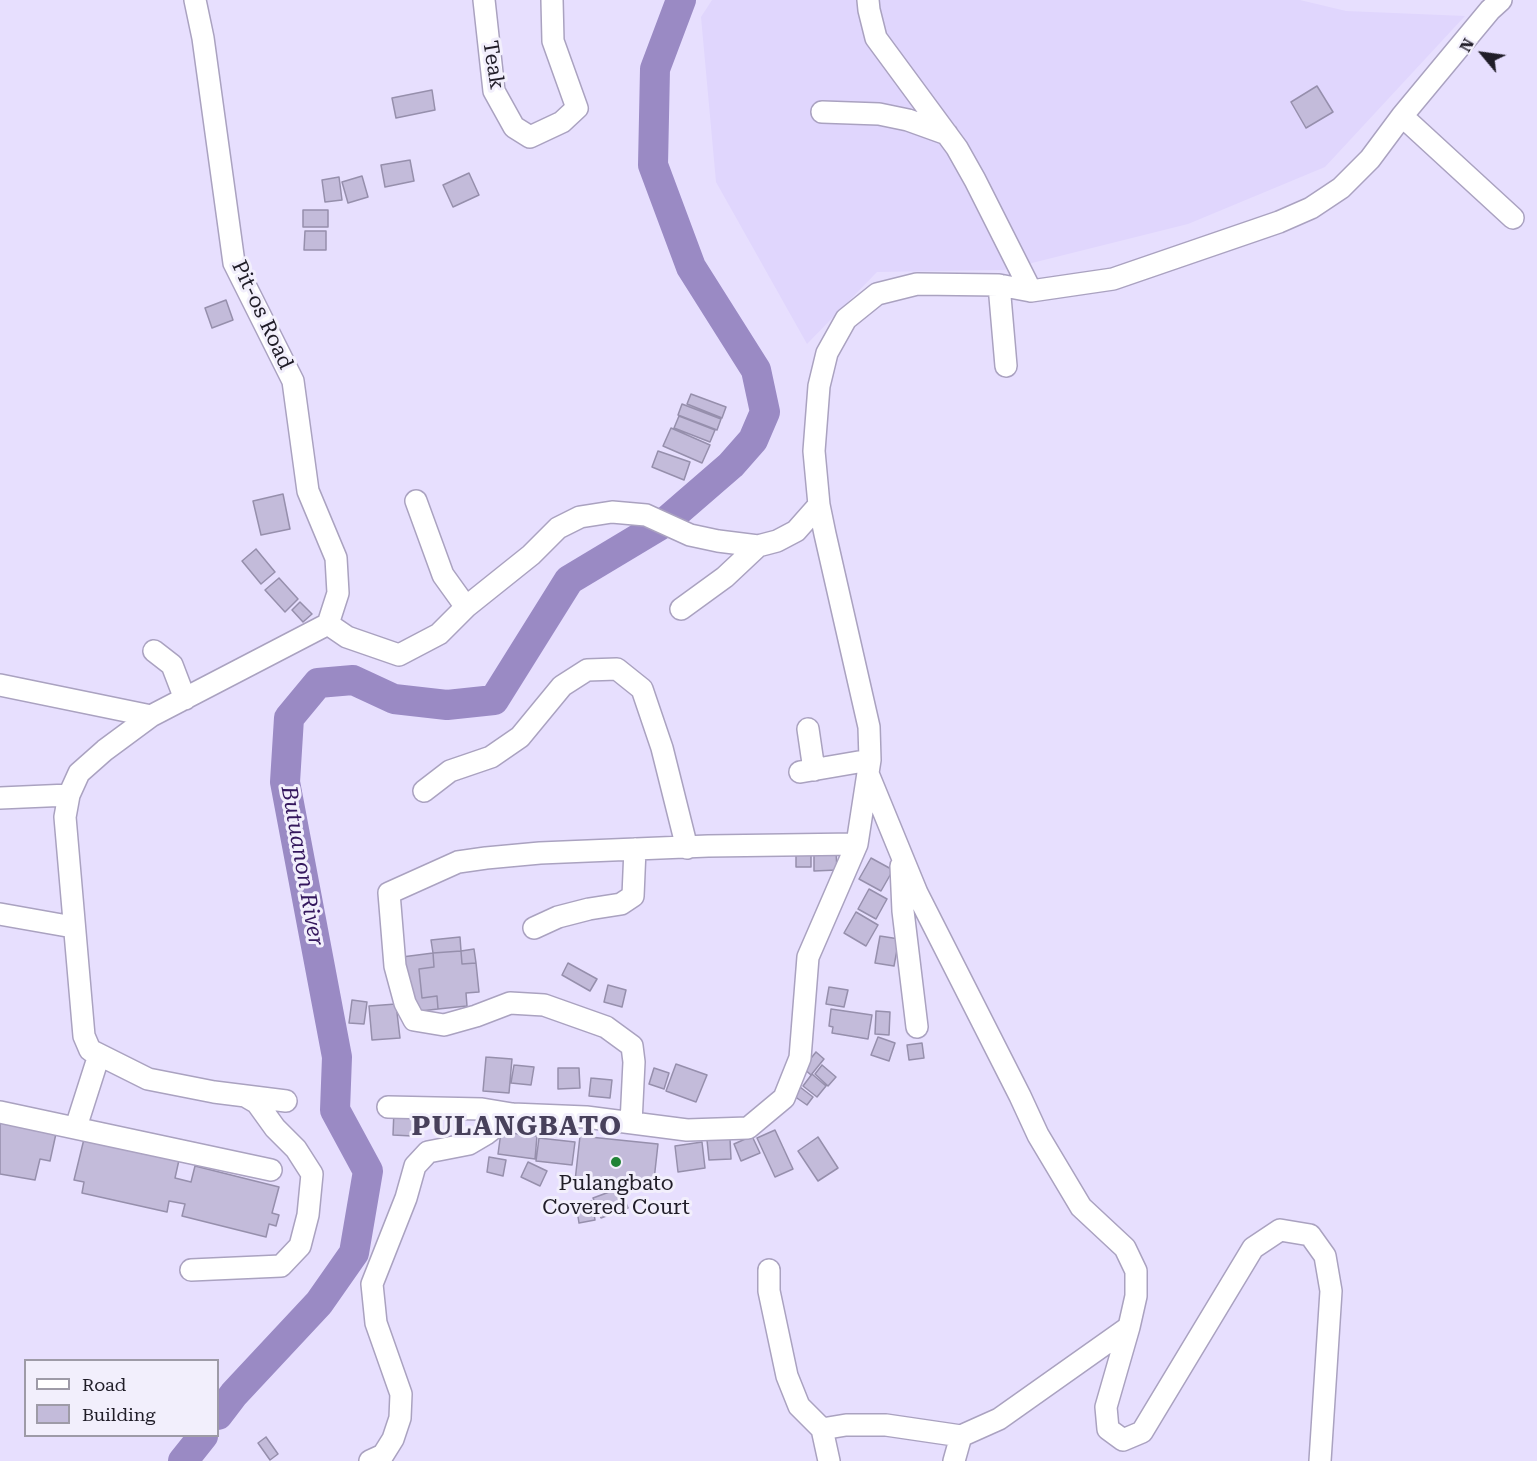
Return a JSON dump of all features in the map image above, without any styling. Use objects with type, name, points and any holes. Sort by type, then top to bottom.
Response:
[{"type":"street","name":"Pit-os Road","points":[[195,0],[203,38],[234,263],[293,381],[308,491],[336,558],[338,593],[328,624]]},
{"type":"street","name":"Teak","points":[[484,0],[494,91],[514,127],[530,137],[562,122],[577,108],[553,41],[552,0]]},
{"type":"street","points":[[868,0],[876,38],[947,134],[975,180],[1031,291]]},
{"type":"street","points":[[388,1107],[482,1109],[512,1114],[586,1117],[687,1130],[748,1128],[784,1098],[800,1058],[808,957],[857,844],[869,768],[869,727],[819,505],[814,451],[819,386],[827,353],[846,320],[877,294],[917,284],[999,285],[1031,291],[1113,279],[1279,222],[1311,208],[1341,188],[1363,166],[1490,10],[1501,0]]},
{"type":"street","points":[[822,112],[879,114],[908,120],[947,134]]},
{"type":"street","points":[[1402,117],[1513,218]]},
{"type":"street","points":[[999,285],[1006,366]]},
{"type":"street","points":[[416,501],[443,575],[466,607]]},
{"type":"street","points":[[286,1101],[245,1096],[148,1078],[90,1050],[84,1036],[65,817],[69,795],[80,774],[105,750],[151,716],[328,624],[347,637],[399,655],[439,634],[466,607],[531,555],[558,528],[580,517],[612,512],[646,515],[690,535],[758,546],[777,541],[796,531],[819,505]]},
{"type":"street","points":[[681,609],[725,577],[758,546]]},
{"type":"street","points":[[154,651],[171,665],[185,699]]},
{"type":"street","points":[[424,791],[450,771],[491,757],[520,737],[562,686],[579,675],[587,670],[616,669],[642,689],[662,748],[687,848]]},
{"type":"street","points":[[0,686],[151,716]]},
{"type":"street","points":[[808,729],[807,771],[869,768]]},
{"type":"street","points":[[869,768],[917,893],[1038,1135],[1081,1207],[1125,1248],[1136,1271],[1136,1296],[1129,1328],[1106,1407],[1108,1429],[1123,1440],[1142,1432],[1253,1248],[1280,1230],[1310,1235],[1325,1256],[1331,1291],[1320,1461]]},
{"type":"street","points":[[0,798],[69,795]]},
{"type":"street","points":[[631,1123],[634,1062],[632,1046],[606,1027],[544,1005],[510,1003],[444,1025],[414,1020],[405,1003],[395,966],[389,893],[458,862],[540,853],[708,846],[857,844]]},
{"type":"street","points":[[534,928],[558,917],[621,904],[633,896],[635,849]]},
{"type":"street","points":[[902,855],[903,911],[917,1027]]},
{"type":"street","points":[[0,914],[73,927]]},
{"type":"street","points":[[76,1127],[99,1055]]},
{"type":"street","points":[[191,1270],[281,1266],[300,1246],[309,1215],[312,1174],[296,1149],[275,1128],[257,1103],[245,1096]]},
{"type":"street","points":[[0,1112],[270,1170]]},
{"type":"street","points":[[370,1461],[383,1455],[393,1439],[400,1418],[401,1394],[376,1323],[372,1284],[416,1166],[428,1152],[469,1144],[512,1114]]},
{"type":"street","points":[[768,1270],[769,1291],[787,1376],[799,1406],[822,1429],[829,1461]]},
{"type":"street","points":[[822,1429],[846,1425],[886,1425],[961,1436],[999,1419],[1129,1328]]},
{"type":"street","points":[[954,1461],[961,1436]]},
{"type":"shaded area","points":[[712,0],[1300,0],[1346,11],[1465,16],[1325,167],[1188,224],[1004,270],[877,272],[807,344],[716,182],[701,17]]},
{"type":"building","points":[[1317,86],[1333,112],[1306,128],[1291,102]]},
{"type":"building","points":[[432,90],[435,110],[396,118],[392,98]]},
{"type":"building","points":[[410,160],[414,181],[385,187],[381,165]]},
{"type":"building","points":[[469,173],[479,195],[453,207],[443,185]]},
{"type":"building","points":[[362,176],[368,197],[348,203],[342,182]]},
{"type":"building","points":[[339,177],[342,200],[325,202],[322,180]]},
{"type":"building","points":[[303,210],[328,210],[328,227],[303,227]]},
{"type":"building","points":[[305,231],[326,231],[326,250],[304,250]]},
{"type":"building","points":[[226,300],[233,320],[212,328],[205,308]]},
{"type":"building","points":[[691,394],[726,407],[722,418],[687,404]]},
{"type":"building","points":[[682,404],[721,419],[717,430],[678,415]]},
{"type":"building","points":[[679,416],[715,430],[710,442],[674,428]]},
{"type":"building","points":[[671,428],[710,445],[702,463],[663,446]]},
{"type":"building","points":[[658,451],[690,462],[684,480],[652,467]]},
{"type":"building","points":[[283,494],[290,529],[261,535],[253,501]]},
{"type":"building","points":[[256,549],[275,572],[261,584],[242,561]]},
{"type":"building","points":[[279,578],[298,599],[285,612],[265,590]]},
{"type":"building","points":[[300,602],[312,614],[303,622],[292,610]]},
{"type":"building","points":[[796,851],[811,851],[811,867],[796,867]]},
{"type":"building","points":[[836,851],[837,870],[814,871],[814,852]]},
{"type":"building","points":[[871,858],[893,870],[881,891],[859,879]]},
{"type":"building","points":[[869,889],[887,899],[876,919],[858,909]]},
{"type":"building","points":[[856,912],[878,925],[866,946],[844,933]]},
{"type":"building","points":[[880,936],[899,939],[894,966],[875,963]]},
{"type":"building","points":[[460,937],[461,951],[433,953],[431,940]]},
{"type":"building","points":[[474,949],[476,963],[462,964],[461,951]]},
{"type":"building","points":[[461,951],[462,964],[476,963],[479,992],[466,993],[467,1006],[438,1009],[437,996],[422,998],[419,969],[434,967],[433,953]]},
{"type":"building","points":[[433,953],[434,967],[419,969],[422,998],[437,996],[438,1009],[412,1012],[402,957]]},
{"type":"building","points":[[568,963],[597,979],[590,991],[562,975]]},
{"type":"building","points":[[608,985],[626,990],[622,1007],[604,1002]]},
{"type":"building","points":[[829,987],[848,990],[844,1007],[826,1004]]},
{"type":"building","points":[[352,1000],[367,1002],[364,1024],[349,1023]]},
{"type":"building","points":[[396,1004],[400,1038],[372,1040],[369,1006]]},
{"type":"building","points":[[831,1009],[872,1015],[868,1039],[832,1033],[833,1027],[829,1026]]},
{"type":"building","points":[[876,1011],[890,1012],[889,1035],[875,1034]]},
{"type":"building","points":[[878,1037],[895,1043],[889,1061],[871,1055]]},
{"type":"building","points":[[922,1043],[924,1058],[909,1060],[907,1045]]},
{"type":"building","points":[[816,1052],[824,1059],[811,1075],[803,1068]]},
{"type":"building","points":[[486,1057],[512,1059],[509,1093],[483,1091]]},
{"type":"building","points":[[676,1064],[707,1075],[696,1102],[666,1091]]},
{"type":"building","points":[[514,1065],[534,1067],[531,1085],[511,1083]]},
{"type":"building","points":[[822,1065],[836,1077],[828,1086],[815,1074]]},
{"type":"building","points":[[558,1068],[579,1068],[580,1088],[558,1089]]},
{"type":"building","points":[[654,1068],[669,1073],[664,1089],[649,1084]]},
{"type":"building","points":[[812,1074],[826,1086],[817,1097],[803,1086]]},
{"type":"building","points":[[591,1078],[612,1080],[610,1098],[589,1096]]},
{"type":"building","points":[[800,1087],[813,1097],[807,1105],[794,1096]]},
{"type":"building","points":[[394,1110],[413,1111],[412,1136],[393,1135]]},
{"type":"building","points":[[0,1118],[57,1129],[50,1161],[40,1159],[35,1180],[0,1174]]},
{"type":"building","points":[[775,1130],[793,1169],[775,1177],[757,1138]]},
{"type":"building","points":[[501,1132],[537,1136],[535,1159],[498,1154]]},
{"type":"building","name":"Pulangbato Covered Court","points":[[580,1136],[658,1144],[653,1189],[575,1181]]},
{"type":"building","points":[[752,1136],[760,1153],[741,1161],[734,1144]]},
{"type":"building","points":[[818,1137],[838,1168],[818,1181],[798,1151]]},
{"type":"building","points":[[539,1138],[575,1142],[572,1165],[536,1161]]},
{"type":"building","points":[[84,1139],[179,1160],[175,1178],[191,1182],[195,1166],[279,1187],[272,1213],[279,1215],[276,1226],[269,1224],[266,1237],[182,1216],[185,1204],[169,1201],[167,1212],[82,1193],[84,1182],[74,1180]]},
{"type":"building","points":[[730,1139],[731,1159],[709,1160],[707,1140]]},
{"type":"building","points":[[702,1142],[705,1168],[678,1172],[675,1146]]},
{"type":"building","points":[[489,1157],[506,1160],[503,1176],[487,1172]]},
{"type":"building","points":[[528,1162],[547,1171],[540,1186],[521,1177]]},
{"type":"building","points":[[620,1188],[628,1208],[601,1218],[593,1198]]},
{"type":"building","points":[[592,1201],[595,1220],[579,1223],[576,1204]]},
{"type":"building","points":[[266,1437],[278,1454],[270,1460],[258,1443]]},
{"type":"waterway","name":"Butuanon River","points":[[219,1414],[234,1394],[319,1303],[354,1253],[368,1171],[335,1110],[337,1057],[285,782],[289,718],[318,683],[353,680],[394,699],[447,705],[494,700],[569,580],[664,523],[731,465],[753,440],[765,412],[756,370],[691,267],[653,165],[655,69],[681,0]]},
{"type":"waterway","name":"Butuanon River","points":[[183,1461],[202,1437]]},
{"type":"place","name":"Pulangbato Covered Court","points":[[616,1162]]},
{"type":"district","name":"PULANGBATO","points":[[517,1127]]}]
